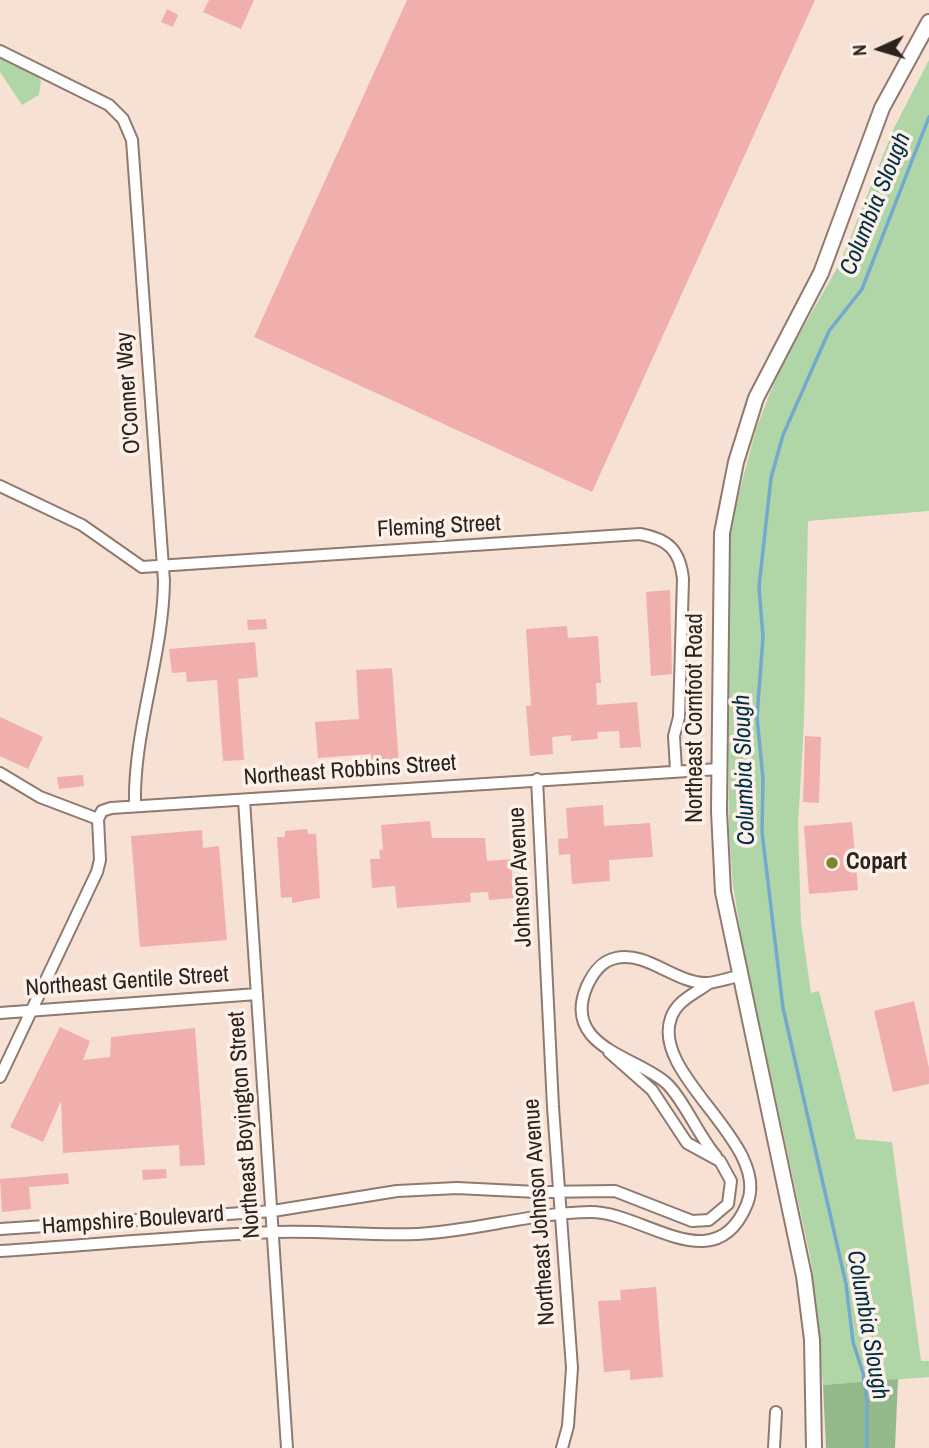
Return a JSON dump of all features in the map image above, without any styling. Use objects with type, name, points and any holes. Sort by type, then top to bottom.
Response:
[{"type":"street","name":"Northeast Cornfoot Road","points":[[814,1448],[814,1369],[804,1276],[739,976],[722,878],[719,769],[720,548],[741,439],[765,377],[821,273],[882,108],[929,22]]},
{"type":"street","name":"O'Conner Way","points":[[0,51],[95,96],[115,109],[130,132],[164,603],[141,742],[135,806]]},
{"type":"street","name":"Fleming Street","points":[[0,486],[82,524],[134,565],[163,567],[640,534],[657,537],[675,551],[681,563],[683,579],[679,717],[674,736],[676,771]]},
{"type":"street","name":"Northeast Robbins Street","points":[[98,820],[102,811],[135,806],[719,769]]},
{"type":"street","points":[[0,773],[40,797],[98,820],[100,860],[97,872],[0,1077]]},
{"type":"street","name":"Johnson Avenue","points":[[537,779],[547,971]]},
{"type":"street","name":"Northeast Boyington Street","points":[[244,800],[287,1448]]},
{"type":"street","points":[[720,1161],[687,1143],[652,1090],[593,1038],[583,1011],[585,990],[594,971],[616,958],[632,957],[683,978],[709,983],[739,976]]},
{"type":"street","name":"Northeast Johnson Avenue","points":[[547,971],[572,1378],[568,1426],[562,1448]]},
{"type":"street","name":"Hampshire Boulevard","points":[[0,1251],[274,1232],[419,1234],[562,1213],[597,1212],[619,1216],[691,1242],[716,1238],[736,1226],[751,1196],[751,1177],[728,1136],[684,1073],[669,1046],[671,1016],[681,1002],[709,983]]},
{"type":"street","name":"Northeast Gentile Street","points":[[0,1013],[257,993]]},
{"type":"street","points":[[609,1052],[667,1083],[704,1142],[720,1161]]},
{"type":"street","name":"Hampshire Boulevard","points":[[0,1229],[273,1211],[416,1189],[615,1191],[679,1218],[692,1221],[709,1220],[728,1204],[732,1192],[731,1181],[720,1161]]},
{"type":"street","points":[[774,1448],[776,1412]]},
{"type":"green space","points":[[0,58],[37,75],[41,81],[39,95],[22,105],[0,72]]},
{"type":"green space","points":[[929,60],[929,511],[808,521],[804,721],[798,825],[801,923],[811,993],[819,991],[856,1139],[892,1142],[921,1361],[929,1361],[929,1377],[823,1385],[811,1261],[743,948],[733,885],[729,833],[728,597],[731,523],[756,429],[779,370],[840,263],[894,128]]},
{"type":"green space","points":[[898,1379],[895,1448],[826,1448],[823,1385]]},
{"type":"building","points":[[209,0],[254,0],[241,29],[203,12]]},
{"type":"building","points":[[407,0],[815,0],[592,492],[254,337]]},
{"type":"building","points":[[167,9],[178,15],[173,27],[161,22]]},
{"type":"building","points":[[670,590],[672,674],[651,676],[646,592]]},
{"type":"building","points":[[266,619],[267,629],[248,630],[247,620]]},
{"type":"building","points":[[567,626],[568,638],[598,636],[601,683],[596,683],[597,705],[637,702],[641,747],[620,748],[619,731],[597,732],[598,739],[571,741],[571,735],[552,737],[553,754],[530,756],[526,706],[531,706],[526,629]]},
{"type":"building","points":[[255,642],[258,677],[238,679],[244,760],[223,761],[217,680],[187,682],[186,672],[172,673],[169,649]]},
{"type":"building","points":[[392,668],[399,764],[372,766],[371,754],[318,758],[315,722],[359,719],[356,670]]},
{"type":"building","points":[[0,717],[43,737],[28,769],[0,756]]},
{"type":"building","points":[[805,736],[821,737],[819,803],[803,802]]},
{"type":"building","points":[[83,775],[84,786],[59,789],[57,777]]},
{"type":"building","points":[[603,805],[604,826],[650,823],[653,857],[609,860],[610,881],[572,884],[570,854],[559,855],[558,839],[568,838],[566,808]]},
{"type":"building","points":[[430,821],[432,838],[485,838],[487,861],[511,859],[514,898],[489,900],[488,892],[470,893],[471,902],[397,908],[395,886],[372,888],[370,859],[380,859],[379,850],[383,850],[381,825]]},
{"type":"building","points":[[852,822],[858,890],[809,894],[804,826]]},
{"type":"building","points":[[307,829],[308,834],[316,834],[320,898],[292,903],[292,897],[281,898],[277,837],[285,837],[285,831]]},
{"type":"building","points":[[202,830],[203,848],[219,846],[227,940],[140,947],[131,836]]},
{"type":"building","points":[[914,1001],[929,1068],[929,1084],[893,1092],[874,1011]]},
{"type":"building","points":[[60,1027],[90,1041],[83,1060],[110,1057],[111,1037],[195,1028],[205,1165],[180,1166],[179,1145],[63,1153],[61,1101],[43,1142],[10,1127]]},
{"type":"building","points":[[166,1169],[167,1178],[143,1180],[142,1170]]},
{"type":"building","points":[[68,1173],[69,1184],[29,1187],[31,1209],[2,1212],[0,1179]]},
{"type":"building","points":[[656,1287],[663,1377],[630,1380],[630,1370],[604,1372],[598,1301],[621,1300],[620,1290]]},
{"type":"waterway","name":"Columbia Slough","points":[[867,1448],[867,1402],[863,1373],[853,1342],[846,1284],[783,1008],[762,832],[763,779],[757,717],[763,637],[759,587],[771,478],[783,435],[829,331],[862,289],[929,117]]},
{"type":"place","name":"Copart","points":[[832,863]]}]
